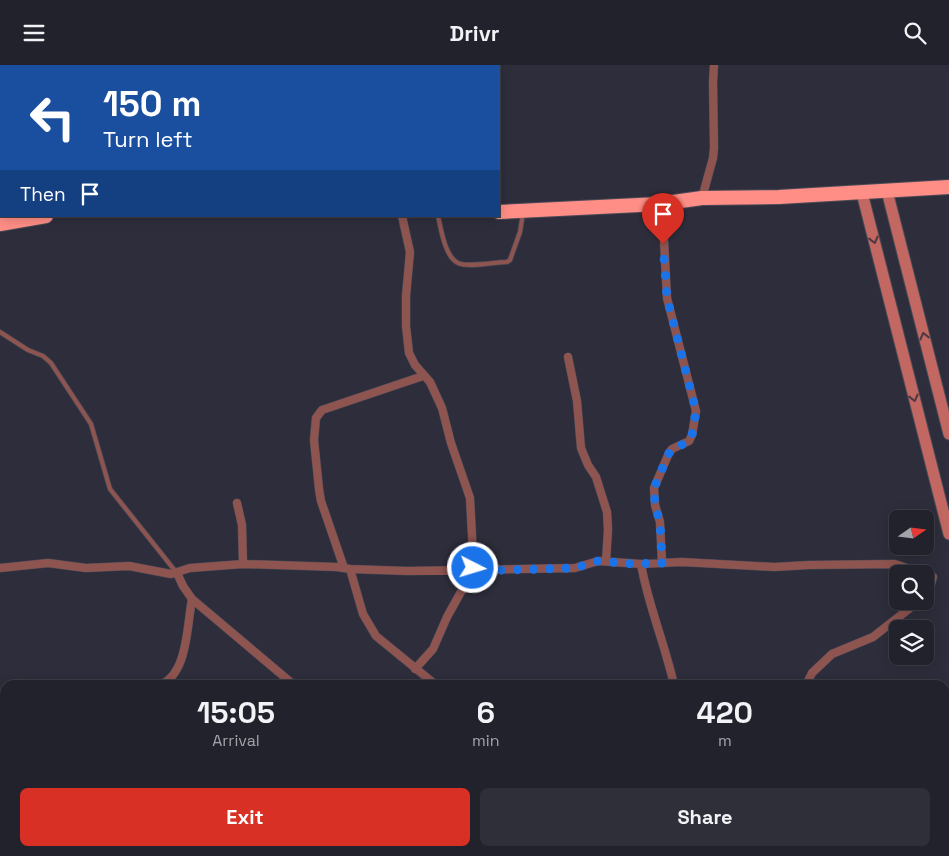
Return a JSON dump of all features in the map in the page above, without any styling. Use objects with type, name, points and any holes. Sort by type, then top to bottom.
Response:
[{"type":"highway","points":[[500,212],[659,204],[702,198],[779,197],[949,187]]},
{"type":"highway","points":[[0,224],[40,217]]},
{"type":"main road","points":[[887,191],[949,434]]},
{"type":"main road","points":[[862,193],[949,534]]},
{"type":"street","points":[[702,198],[714,148],[714,65]]},
{"type":"street","points":[[659,204],[663,221],[667,298],[696,411],[692,435],[687,443],[678,446],[669,453],[654,488],[655,505],[660,522],[662,563]]},
{"type":"street","points":[[402,217],[410,252],[406,296],[406,326],[409,353],[415,365],[430,383],[439,399],[451,443],[470,498],[473,553],[472,571],[447,617],[433,649],[415,669]]},
{"type":"street","points":[[568,357],[577,401],[581,448],[588,465],[596,477],[607,511],[606,561]]},
{"type":"street","points":[[424,376],[322,410],[316,418],[314,440],[321,501],[363,614],[369,626],[385,645],[429,680]]},
{"type":"street","points":[[237,503],[242,525],[243,564]]},
{"type":"street","points":[[0,568],[48,563],[86,568],[129,566],[164,573],[177,573],[190,568],[243,564],[407,571],[575,568],[598,561],[641,564],[708,563],[774,567],[898,565]]},
{"type":"street","points":[[641,564],[645,590],[668,657],[673,680]]},
{"type":"street","points":[[177,573],[192,599],[288,680]]},
{"type":"street","points":[[169,680],[179,667],[192,599]]},
{"type":"street","points":[[808,680],[812,673],[832,654],[873,637],[908,610]]},
{"type":"lane","points":[[438,217],[444,244],[453,259],[459,263],[506,262],[512,257],[524,211]]},
{"type":"lane","points":[[0,332],[28,350],[43,356],[51,363],[91,424],[110,489],[177,573]]},
{"type":"route","points":[[473,568],[472,571],[575,568],[598,561],[634,564],[662,563],[660,522],[655,505],[654,488],[666,457],[672,449],[687,443],[692,435],[696,411],[667,298],[663,244]]}]
